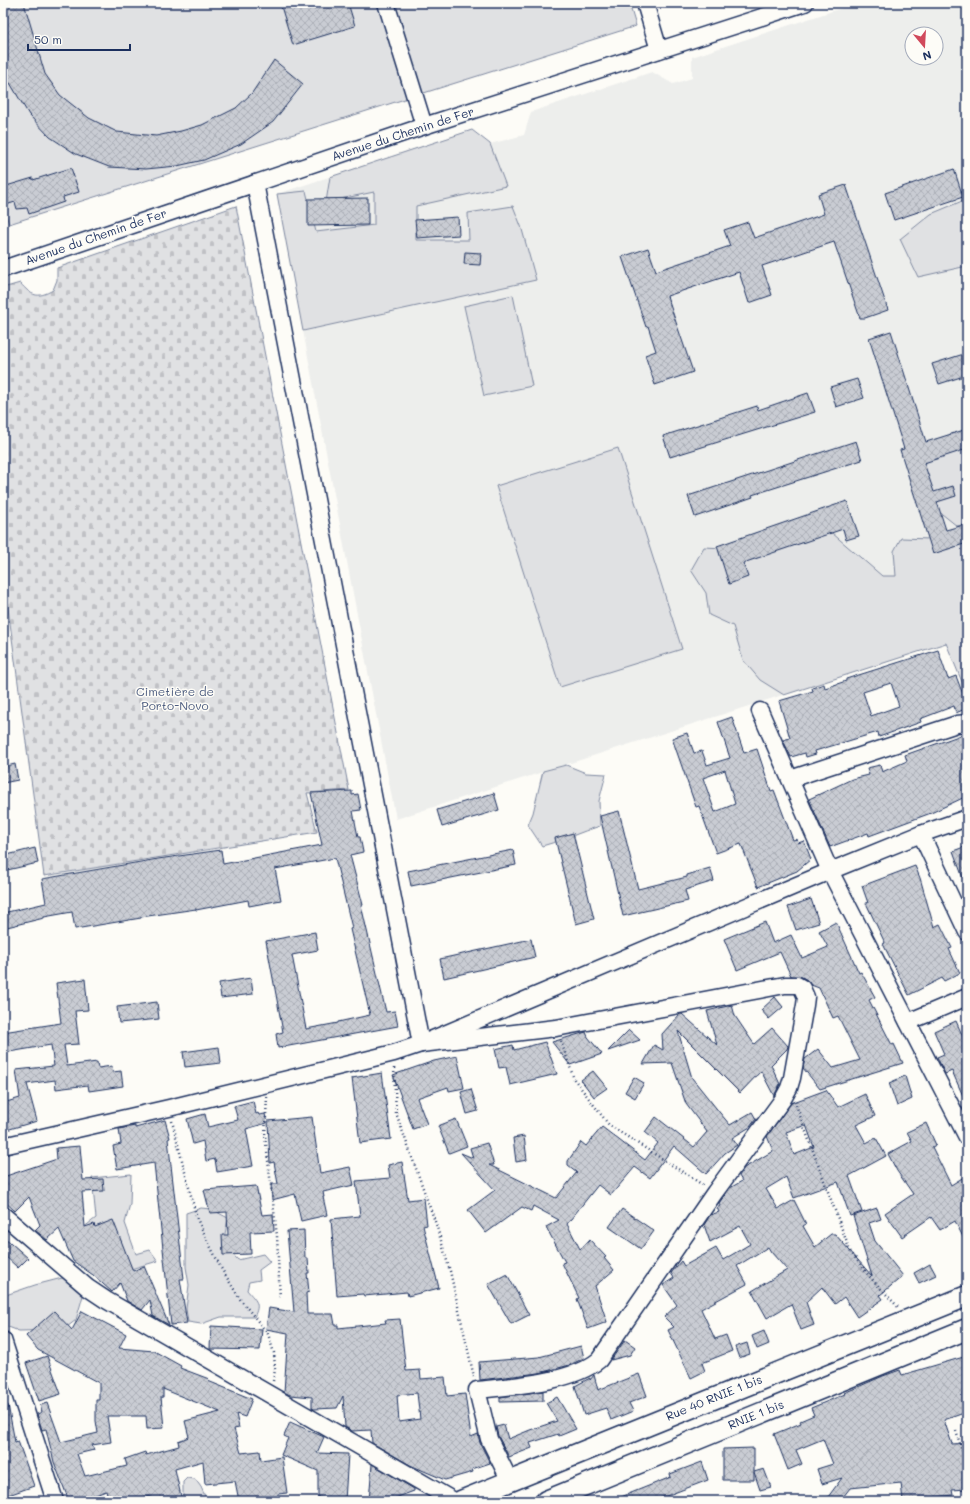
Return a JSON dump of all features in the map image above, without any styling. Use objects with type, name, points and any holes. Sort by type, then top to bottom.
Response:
[{"type":"main road","name":"Rue 40 RNIE 1 bis","points":[[461,1501],[967,1296]]},
{"type":"main road","name":"RNIE 1 bis","points":[[546,1501],[967,1329]]},
{"type":"street","points":[[386,3],[424,126]]},
{"type":"street","points":[[645,3],[659,50]]},
{"type":"street","name":"Avenue du Chemin de Fer","points":[[3,269],[424,126],[804,3]]},
{"type":"street","points":[[255,183],[421,1044]]},
{"type":"street","points":[[760,711],[830,871],[967,1137]]},
{"type":"street","points":[[790,779],[957,724],[967,723]]},
{"type":"street","points":[[3,1146],[268,1085],[394,1053],[421,1044],[830,871],[921,834],[967,818]]},
{"type":"street","points":[[921,834],[967,932]]},
{"type":"street","points":[[421,1044],[556,1028],[785,985],[797,985],[802,988],[806,997],[806,1005],[789,1088],[777,1108],[715,1192],[604,1354],[592,1366],[570,1375],[542,1382],[477,1390],[489,1439],[510,1481]]},
{"type":"street","points":[[908,1022],[967,997]]},
{"type":"street","points":[[3,1215],[88,1288],[106,1300],[454,1501]]},
{"type":"street","points":[[3,1340],[55,1501]]},
{"type":"path","points":[[556,1028],[574,1080],[609,1125],[715,1192]]},
{"type":"path","points":[[394,1053],[396,1113],[438,1227],[450,1271],[477,1390]]},
{"type":"path","points":[[268,1085],[265,1135],[277,1236],[280,1300]]},
{"type":"path","points":[[789,1088],[850,1251],[869,1276],[909,1319]]},
{"type":"path","points":[[169,1108],[197,1219],[221,1268],[236,1293],[268,1334],[274,1354],[275,1370],[269,1395]]},
{"type":"path","points":[[956,1431],[967,1466]]},
{"type":"shaded area","points":[[857,3],[967,3],[967,636],[396,819],[277,194],[472,130],[490,144],[524,135],[531,112],[652,72],[673,84],[692,78],[692,57]]},
{"type":"green space","points":[[3,3],[629,3],[636,26],[9,224],[3,205]]},
{"type":"green space","points":[[472,130],[490,144],[506,186],[416,206],[416,240],[469,240],[468,213],[513,206],[521,226],[536,280],[303,331],[277,194],[306,191],[316,232],[374,225],[374,192],[326,202],[330,177]]},
{"type":"green space","points":[[967,199],[967,266],[918,277],[900,239],[931,214]]},
{"type":"green space","name":"Cimetière de Porto-Novo","points":[[236,206],[349,790],[307,793],[317,832],[44,876],[3,571],[3,288],[20,283],[31,293],[35,295],[43,295],[53,290],[57,280],[57,268]]},
{"type":"green space","points":[[513,295],[532,386],[484,396],[464,306]]},
{"type":"green space","points":[[967,446],[967,524],[957,526],[937,510],[924,463]]},
{"type":"green space","points":[[618,448],[682,649],[560,687],[496,486]]},
{"type":"green space","points":[[967,530],[967,694],[946,643],[784,695],[760,680],[743,660],[733,626],[709,615],[706,593],[691,570],[704,547],[724,548],[832,533],[882,576],[896,576],[894,551],[901,538],[930,539]]},
{"type":"green space","points":[[566,765],[586,773],[606,774],[599,801],[600,826],[542,846],[528,825],[533,813],[543,771]]},
{"type":"green space","points":[[131,1174],[130,1204],[125,1223],[136,1254],[150,1250],[158,1261],[110,1275],[71,1237],[96,1218],[92,1178]]},
{"type":"green space","points":[[201,1208],[211,1209],[228,1218],[225,1241],[228,1249],[238,1260],[263,1254],[270,1262],[259,1270],[260,1280],[249,1282],[247,1290],[257,1305],[254,1317],[221,1317],[201,1324],[188,1322],[186,1309],[189,1285],[186,1267],[186,1213]]},
{"type":"green space","points":[[66,1277],[84,1292],[76,1320],[63,1330],[19,1331],[3,1325],[3,1296],[35,1285]]},
{"type":"green space","points":[[187,1478],[195,1479],[201,1487],[207,1501],[181,1501],[183,1496],[183,1482]]},
{"type":"building","points":[[3,3],[24,3],[45,74],[60,95],[89,118],[117,132],[156,136],[202,125],[236,108],[252,93],[274,60],[303,84],[273,122],[241,144],[204,160],[177,166],[146,169],[109,167],[76,154],[50,137],[29,115],[10,83],[3,85]]},
{"type":"building","points":[[280,3],[348,3],[355,26],[293,45]]},
{"type":"building","points":[[71,168],[79,192],[63,197],[64,202],[29,214],[27,208],[17,209],[15,202],[3,206],[3,187],[33,178],[33,180]]},
{"type":"building","points":[[954,169],[963,197],[894,220],[885,193]]},
{"type":"building","points":[[846,185],[888,310],[865,318],[860,318],[834,242],[762,266],[772,295],[749,303],[739,272],[667,296],[693,372],[655,385],[645,355],[656,351],[648,326],[646,327],[622,257],[648,248],[656,271],[730,246],[724,230],[748,222],[754,238],[824,214],[818,194]]},
{"type":"building","points":[[368,198],[368,225],[308,226],[308,199]]},
{"type":"building","points":[[458,217],[459,235],[417,238],[415,220]]},
{"type":"building","points":[[465,252],[481,253],[480,265],[464,264]]},
{"type":"building","points":[[891,331],[926,442],[967,429],[967,449],[924,463],[934,492],[953,486],[956,496],[937,502],[946,530],[967,524],[967,543],[933,554],[900,450],[904,449],[869,338]]},
{"type":"building","points":[[967,353],[967,375],[939,384],[932,364]]},
{"type":"building","points":[[857,379],[864,398],[836,407],[830,387]]},
{"type":"building","points":[[808,393],[815,412],[670,457],[663,436],[757,406],[758,410]]},
{"type":"building","points":[[856,441],[862,460],[752,495],[753,497],[695,517],[688,496]]},
{"type":"building","points":[[847,501],[859,536],[846,540],[843,529],[743,563],[748,577],[729,584],[717,546]]},
{"type":"building","points":[[938,650],[948,679],[956,676],[967,708],[956,713],[954,706],[920,719],[921,722],[879,737],[878,732],[815,751],[816,754],[806,757],[805,753],[791,757],[783,740],[790,738],[779,701],[813,691],[812,688],[824,684],[825,688],[846,681],[846,679]],"holes":[[[891,683],[899,706],[871,716],[863,692]]]},
{"type":"building","points":[[732,717],[744,753],[757,749],[771,791],[774,790],[793,840],[797,839],[798,843],[804,841],[811,859],[797,871],[758,887],[741,844],[716,853],[699,806],[696,807],[672,738],[687,733],[694,753],[702,751],[707,765],[730,758],[718,722]],"holes":[[[725,770],[735,804],[715,812],[703,778]]]},
{"type":"building","points":[[964,734],[967,741],[967,796],[931,813],[869,836],[868,833],[830,847],[809,799],[852,779],[869,775],[867,768],[880,765],[882,772],[907,761],[905,755]]},
{"type":"building","points":[[15,764],[18,780],[3,783],[3,767]]},
{"type":"building","points":[[352,791],[352,795],[358,794],[361,810],[353,811],[358,837],[360,837],[363,852],[350,855],[363,905],[361,905],[386,1012],[395,1011],[398,1026],[278,1048],[276,1034],[283,1032],[266,941],[315,932],[318,950],[292,955],[306,1029],[370,1015],[350,929],[352,928],[335,858],[275,869],[281,900],[249,906],[248,900],[196,910],[141,917],[75,929],[72,912],[44,917],[3,928],[3,913],[46,903],[42,879],[221,850],[223,864],[322,845],[311,793]]},
{"type":"building","points":[[494,793],[499,810],[442,827],[437,810]]},
{"type":"building","points":[[619,811],[638,889],[687,877],[687,875],[710,868],[714,881],[685,890],[688,901],[623,916],[600,816]]},
{"type":"building","points":[[573,833],[594,919],[576,924],[555,838]]},
{"type":"building","points":[[967,846],[967,885],[966,886],[953,851]]},
{"type":"building","points":[[35,848],[38,863],[3,871],[3,856]]},
{"type":"building","points":[[513,850],[516,865],[411,886],[408,871]]},
{"type":"building","points":[[915,866],[920,878],[934,927],[940,924],[952,948],[949,949],[960,973],[944,981],[942,978],[909,995],[883,944],[885,943],[866,903],[868,903],[862,886]]},
{"type":"building","points":[[811,899],[819,923],[796,930],[788,907]]},
{"type":"building","points":[[765,922],[773,943],[791,935],[802,958],[828,947],[819,931],[836,922],[859,973],[861,972],[875,997],[869,1000],[903,1063],[820,1089],[803,1068],[805,1059],[818,1049],[833,1068],[860,1060],[838,1016],[833,1018],[819,988],[811,985],[802,977],[791,976],[780,952],[737,970],[724,939]]},
{"type":"building","points":[[531,939],[535,957],[444,978],[440,959]]},
{"type":"building","points":[[251,978],[253,994],[221,998],[219,983]]},
{"type":"building","points":[[85,979],[88,1010],[75,1011],[79,1044],[64,1045],[67,1066],[97,1062],[98,1068],[112,1066],[113,1072],[121,1071],[123,1086],[89,1091],[88,1085],[56,1089],[55,1080],[27,1084],[37,1121],[3,1131],[3,1103],[20,1098],[16,1070],[54,1066],[51,1045],[3,1053],[3,1032],[61,1023],[56,983]]},
{"type":"building","points":[[775,997],[783,1007],[769,1019],[761,1010]]},
{"type":"building","points":[[157,1002],[159,1019],[119,1023],[117,1007]]},
{"type":"building","points":[[732,1005],[735,1016],[754,1044],[772,1028],[788,1046],[787,1049],[771,1065],[780,1084],[774,1096],[761,1071],[740,1093],[678,1031],[692,1078],[730,1125],[752,1112],[756,1119],[750,1127],[732,1138],[737,1145],[725,1153],[706,1174],[674,1146],[650,1178],[635,1167],[611,1195],[598,1185],[567,1224],[580,1249],[590,1240],[606,1257],[604,1258],[614,1270],[595,1286],[607,1322],[588,1329],[577,1299],[579,1298],[562,1263],[565,1262],[546,1227],[559,1220],[533,1206],[531,1211],[522,1207],[486,1233],[468,1210],[495,1190],[461,1153],[473,1158],[470,1148],[487,1143],[494,1165],[489,1165],[556,1198],[577,1172],[568,1165],[568,1161],[581,1142],[586,1146],[602,1127],[645,1160],[658,1143],[645,1132],[656,1117],[694,1147],[707,1132],[686,1104],[672,1063],[643,1064],[654,1045],[663,1050],[662,1034],[680,1014],[682,1014],[717,1045],[707,1011]]},
{"type":"building","points":[[956,1021],[967,1046],[967,1105],[952,1071],[945,1074],[937,1057],[944,1054],[934,1031]]},
{"type":"building","points":[[629,1030],[640,1040],[608,1051]]},
{"type":"building","points":[[586,1032],[588,1037],[602,1054],[570,1065],[552,1042]]},
{"type":"building","points":[[545,1042],[557,1074],[510,1085],[506,1067],[499,1068],[495,1049],[513,1045],[514,1050]]},
{"type":"building","points":[[219,1047],[221,1063],[185,1067],[183,1052]]},
{"type":"building","points":[[457,1056],[464,1088],[449,1091],[448,1087],[417,1098],[427,1124],[413,1129],[393,1075],[434,1061]]},
{"type":"building","points":[[593,1071],[607,1088],[594,1097],[581,1080]]},
{"type":"building","points":[[382,1073],[391,1139],[360,1143],[352,1078]]},
{"type":"building","points":[[905,1076],[912,1099],[897,1106],[889,1083]]},
{"type":"building","points":[[634,1077],[644,1083],[635,1098],[625,1092]]},
{"type":"building","points":[[471,1089],[478,1111],[467,1114],[461,1092]]},
{"type":"building","points":[[826,1090],[838,1107],[865,1094],[875,1116],[856,1125],[866,1143],[876,1138],[886,1156],[849,1176],[862,1212],[850,1216],[838,1182],[794,1198],[786,1177],[766,1189],[778,1209],[794,1200],[806,1224],[803,1226],[815,1247],[831,1234],[835,1234],[872,1276],[853,1216],[877,1208],[881,1219],[869,1223],[875,1241],[903,1276],[880,1295],[883,1299],[857,1317],[844,1297],[835,1304],[822,1287],[806,1302],[814,1325],[801,1330],[791,1304],[767,1318],[752,1291],[787,1270],[768,1247],[737,1266],[747,1284],[701,1309],[715,1339],[726,1335],[732,1351],[702,1363],[705,1371],[691,1378],[668,1330],[674,1327],[664,1317],[677,1305],[663,1285],[674,1278],[671,1273],[681,1261],[684,1266],[716,1248],[723,1260],[750,1244],[740,1226],[710,1242],[704,1225],[710,1215],[719,1212],[717,1208],[720,1206],[719,1203],[730,1188],[742,1181],[739,1176],[744,1168],[773,1151],[767,1136],[791,1103]],"holes":[[[806,1125],[814,1147],[794,1155],[786,1132]]]},
{"type":"building","points":[[253,1101],[256,1114],[265,1114],[267,1123],[246,1129],[253,1166],[217,1172],[215,1159],[206,1161],[203,1141],[193,1144],[187,1119],[205,1114],[208,1127],[238,1120],[234,1106]]},
{"type":"building","points":[[312,1117],[320,1173],[350,1167],[354,1185],[323,1192],[327,1215],[301,1221],[295,1194],[272,1200],[271,1184],[278,1184],[274,1162],[270,1163],[268,1121]]},
{"type":"building","points":[[456,1119],[467,1146],[449,1153],[438,1126]]},
{"type":"building","points":[[165,1120],[170,1138],[168,1139],[184,1279],[180,1279],[187,1323],[171,1325],[154,1163],[117,1169],[113,1146],[121,1144],[119,1129],[135,1126],[135,1128]]},
{"type":"building","points":[[926,1123],[936,1145],[932,1147],[951,1185],[967,1175],[967,1245],[955,1221],[940,1230],[931,1217],[902,1237],[885,1213],[913,1194],[897,1171],[888,1154],[912,1141],[907,1132]]},
{"type":"building","points":[[524,1136],[527,1160],[516,1162],[513,1138]]},
{"type":"building","points":[[80,1146],[83,1180],[103,1179],[104,1191],[82,1192],[85,1227],[94,1224],[95,1227],[113,1220],[133,1271],[144,1266],[169,1325],[153,1316],[150,1300],[142,1310],[127,1301],[120,1283],[112,1292],[93,1275],[73,1261],[59,1229],[47,1240],[35,1230],[40,1225],[29,1197],[15,1211],[3,1200],[3,1177],[57,1159],[56,1148]]},
{"type":"building","points":[[402,1162],[408,1200],[424,1198],[427,1225],[423,1226],[439,1288],[408,1296],[407,1292],[364,1296],[363,1294],[337,1296],[331,1219],[360,1216],[356,1181],[390,1178],[388,1165]]},
{"type":"building","points":[[256,1186],[262,1215],[273,1214],[274,1231],[250,1232],[251,1254],[223,1255],[222,1235],[228,1235],[227,1212],[210,1213],[204,1190]]},
{"type":"building","points":[[622,1209],[654,1231],[641,1249],[609,1227]]},
{"type":"building","points":[[304,1230],[305,1258],[308,1258],[309,1273],[307,1273],[309,1292],[306,1293],[307,1314],[333,1314],[335,1325],[338,1325],[338,1328],[386,1323],[385,1320],[400,1319],[406,1371],[420,1370],[421,1379],[445,1377],[447,1396],[465,1394],[471,1437],[478,1434],[480,1443],[490,1463],[472,1469],[473,1472],[445,1480],[410,1465],[372,1443],[371,1430],[352,1431],[345,1427],[343,1396],[337,1408],[314,1409],[312,1408],[312,1397],[290,1395],[284,1392],[288,1333],[266,1329],[269,1308],[294,1312],[287,1231]],"holes":[[[417,1393],[420,1419],[399,1422],[397,1395]]]},
{"type":"building","points":[[3,1236],[28,1258],[18,1268],[3,1254]]},
{"type":"building","points":[[930,1264],[936,1275],[919,1283],[914,1273]]},
{"type":"building","points":[[507,1274],[529,1315],[511,1324],[488,1284]]},
{"type":"building","points":[[54,1311],[72,1330],[82,1311],[126,1334],[119,1348],[154,1351],[181,1366],[180,1368],[209,1379],[208,1381],[252,1399],[245,1417],[236,1414],[239,1428],[234,1429],[241,1453],[260,1451],[261,1460],[282,1457],[287,1493],[278,1494],[278,1501],[239,1501],[235,1481],[205,1484],[203,1461],[175,1469],[182,1501],[151,1501],[150,1496],[130,1501],[109,1501],[106,1491],[80,1501],[69,1501],[54,1462],[46,1429],[42,1430],[37,1414],[42,1412],[40,1405],[47,1403],[61,1442],[98,1433],[96,1421],[96,1400],[99,1400],[99,1383],[38,1350],[26,1336]],"holes":[[[163,1389],[220,1412],[185,1421],[189,1437],[178,1441],[179,1446],[146,1455],[145,1452],[125,1459],[127,1466],[85,1476],[77,1454],[94,1450],[92,1445],[111,1442],[107,1416],[146,1416],[147,1429],[164,1428],[161,1397],[163,1397]]]},
{"type":"building","points":[[211,1326],[262,1329],[260,1350],[210,1349]]},
{"type":"building","points":[[764,1331],[769,1344],[757,1349],[752,1336]]},
{"type":"building","points":[[625,1340],[635,1347],[630,1355],[611,1360]]},
{"type":"building","points":[[747,1343],[750,1354],[739,1358],[735,1347]]},
{"type":"building","points":[[581,1346],[584,1358],[570,1365],[539,1373],[480,1380],[479,1362],[539,1357]]},
{"type":"building","points":[[47,1356],[61,1394],[39,1401],[26,1363]]},
{"type":"building","points":[[967,1356],[967,1412],[944,1420],[952,1444],[967,1443],[967,1489],[952,1490],[953,1495],[903,1501],[901,1483],[850,1488],[840,1501],[825,1501],[842,1478],[822,1484],[817,1469],[833,1464],[823,1439],[796,1450],[802,1464],[788,1470],[774,1434],[801,1423],[800,1421],[814,1415],[811,1408],[900,1370],[902,1375]]},
{"type":"building","points":[[639,1374],[647,1396],[629,1403],[633,1411],[611,1420],[606,1408],[584,1415],[575,1386],[590,1378],[590,1380],[594,1375],[598,1390]]},
{"type":"building","points":[[543,1391],[543,1401],[500,1402],[500,1397]]},
{"type":"building","points":[[557,1397],[576,1429],[559,1436],[558,1434],[530,1443],[532,1448],[509,1457],[498,1436],[496,1427],[504,1425],[508,1439],[557,1421],[546,1403]]},
{"type":"building","points":[[8,1405],[15,1442],[18,1441],[34,1486],[3,1497],[3,1406]]},
{"type":"building","points":[[290,1422],[324,1437],[317,1453],[348,1454],[345,1501],[318,1500],[318,1471],[281,1455],[288,1438],[284,1436]]},
{"type":"building","points":[[754,1448],[754,1480],[723,1480],[723,1449]]},
{"type":"building","points":[[702,1462],[708,1480],[653,1501],[611,1501],[671,1477],[670,1474]]},
{"type":"building","points":[[372,1464],[414,1489],[414,1491],[387,1501],[369,1501]]},
{"type":"building","points":[[764,1469],[771,1487],[760,1490],[754,1472]]}]
